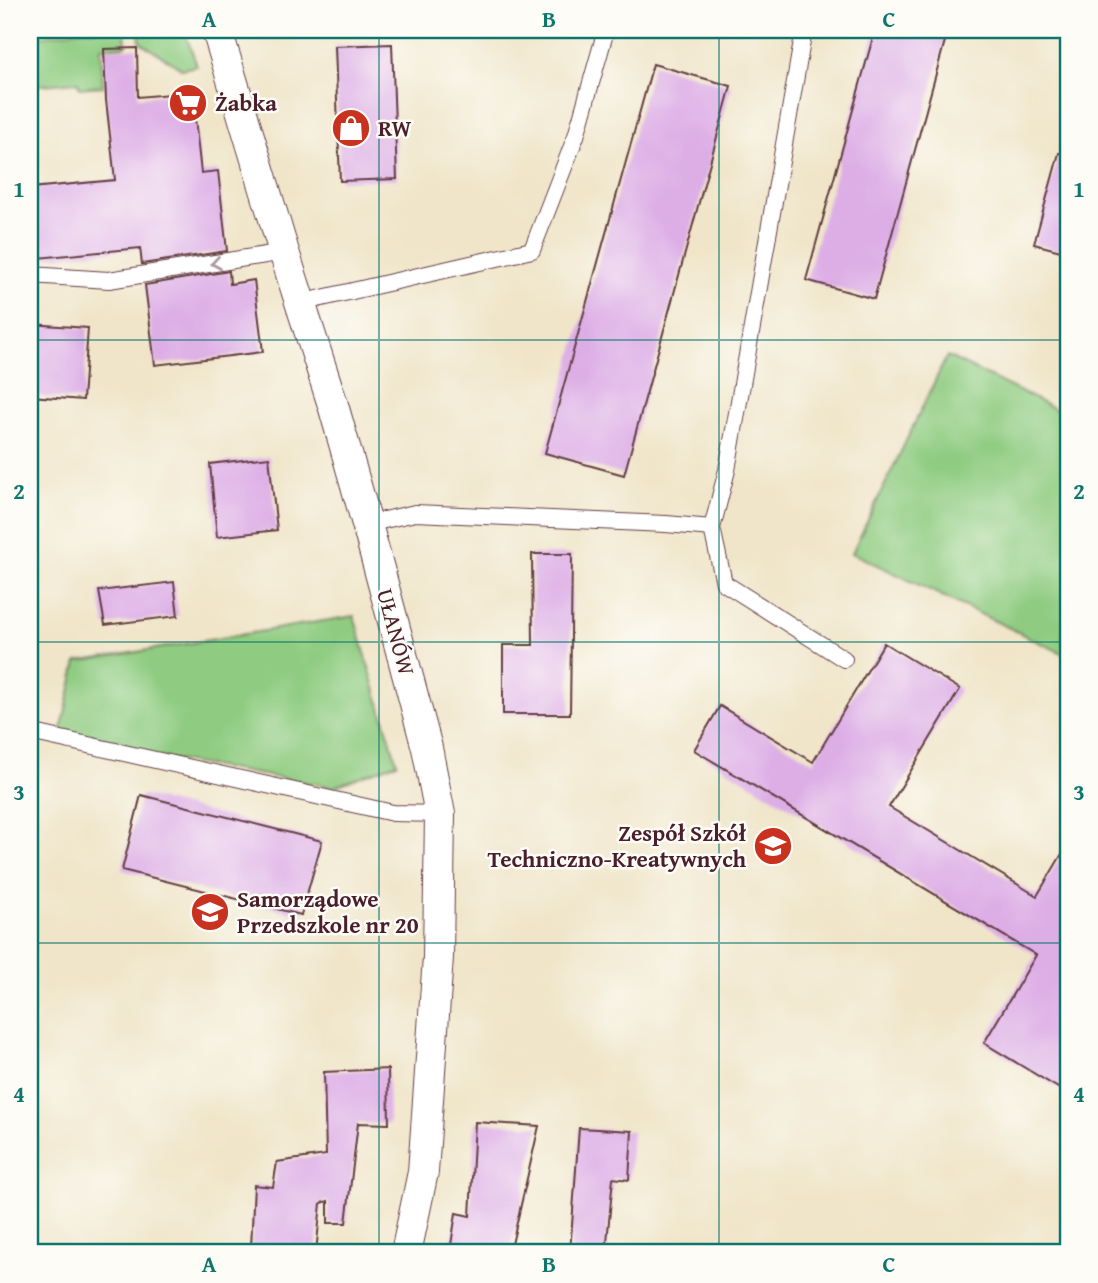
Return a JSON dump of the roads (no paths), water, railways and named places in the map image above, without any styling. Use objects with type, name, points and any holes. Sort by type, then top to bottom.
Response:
[{"type":"street","name":"UŁANÓW","points":[[217,30],[367,524],[426,748],[440,814],[438,957],[424,1159],[406,1253]]},
{"type":"lane","points":[[300,303],[532,250],[576,136],[606,30]]},
{"type":"lane","points":[[804,30],[727,470],[712,528],[724,583],[844,659]]},
{"type":"lane","points":[[30,275],[109,280],[284,252]]},
{"type":"lane","points":[[367,524],[415,513],[712,528]]},
{"type":"lane","points":[[30,732],[393,813],[440,814]]},
{"type":"place","name":"Żabka","points":[[188,103]]},
{"type":"place","name":"RW","points":[[351,128]]},
{"type":"place","name":"Zespół Szkół Techniczno-Kreatywnych","points":[[773,846]]},
{"type":"place","name":"Samorządowe Przedszkole nr 20","points":[[210,912]]}]
